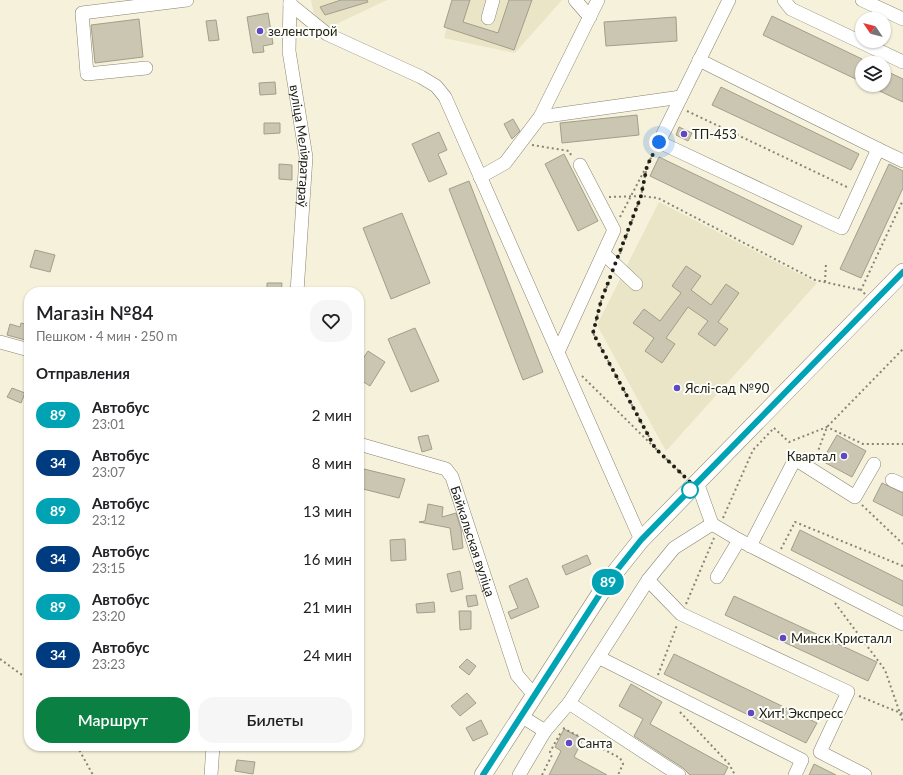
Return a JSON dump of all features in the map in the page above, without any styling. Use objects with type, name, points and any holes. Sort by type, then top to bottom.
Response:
[{"type":"main road","points":[[483,775],[609,580],[641,540],[903,272]]},
{"type":"street","points":[[146,68],[87,74],[82,13],[187,0]]},
{"type":"street","points":[[488,18],[493,0]]},
{"type":"street","points":[[576,0],[590,17]]},
{"type":"street","points":[[480,177],[505,163],[540,117],[598,0]]},
{"type":"street","points":[[729,0],[659,142],[842,228],[878,149]]},
{"type":"street","points":[[784,0],[791,9],[903,62]]},
{"type":"street","points":[[862,0],[903,19]]},
{"type":"street","points":[[290,2],[327,34],[421,77],[436,86],[445,97],[641,540]]},
{"type":"street","name":"вуліца Меліяратараў","points":[[290,2],[289,52],[306,157],[296,287]]},
{"type":"street","points":[[699,60],[903,161]]},
{"type":"street","points":[[540,117],[679,101]]},
{"type":"street","points":[[558,352],[614,230],[580,165]]},
{"type":"street","points":[[604,254],[636,284]]},
{"type":"street","points":[[0,342],[24,349]]},
{"type":"street","name":"Байкальская вуліца","points":[[364,445],[446,469],[452,478],[517,676],[534,695]]},
{"type":"street","points":[[717,577],[745,543],[795,459],[855,497],[874,464]]},
{"type":"street","points":[[695,484],[715,526],[745,543],[903,624]]},
{"type":"street","points":[[519,775],[545,731],[569,703],[600,658],[648,580],[674,548],[715,526]]},
{"type":"street","points":[[648,580],[681,614],[848,692],[820,752],[865,775]]},
{"type":"street","points":[[600,658],[802,760],[795,775]]},
{"type":"street","points":[[569,703],[679,775]]},
{"type":"street","points":[[521,716],[545,731]]},
{"type":"street","points":[[211,775],[213,751]]},
{"type":"path","points":[[679,101],[858,192]]},
{"type":"path","points":[[614,230],[659,142]]},
{"type":"path","points":[[520,143],[569,151],[574,160],[580,165]]},
{"type":"path","points":[[647,166],[641,196],[616,265],[601,301],[593,333],[655,448]]},
{"type":"path","points":[[597,197],[641,196],[658,198],[815,280],[861,290],[873,302]]},
{"type":"path","points":[[861,290],[903,200]]},
{"type":"path","points":[[825,282],[826,263]]},
{"type":"path","points":[[811,469],[828,427],[903,349]]},
{"type":"path","points":[[579,373],[655,448],[695,484]]},
{"type":"path","points":[[762,415],[788,442],[828,427],[863,444],[903,444]]},
{"type":"path","points":[[654,686],[715,526],[753,450],[774,428]]},
{"type":"path","points":[[855,497],[903,544]]},
{"type":"path","points":[[776,559],[795,522],[903,566]]},
{"type":"path","points":[[834,600],[885,670],[902,713],[903,722]]},
{"type":"path","points":[[0,659],[24,676]]},
{"type":"path","points":[[848,692],[902,713]]},
{"type":"path","points":[[676,708],[729,764],[735,775]]},
{"type":"path","points":[[542,775],[551,758],[552,755],[550,752],[564,728],[620,758],[623,764],[618,775]]},
{"type":"path","points":[[80,751],[93,775]]},
{"type":"shaded area","points":[[311,0],[387,0],[330,27],[314,15]]},
{"type":"shaded area","points":[[454,0],[562,0],[515,53],[444,38]]},
{"type":"shaded area","name":"Яслі-сад №90","points":[[659,202],[817,283],[666,451],[597,325]]},
{"type":"building","points":[[341,0],[367,0],[368,2],[325,15],[320,7]]},
{"type":"building","points":[[452,0],[470,0],[463,22],[498,33],[509,0],[532,0],[514,50],[444,27]]},
{"type":"building","name":"зеленстрой","points":[[268,13],[273,44],[263,46],[264,52],[253,53],[247,17]]},
{"type":"building","points":[[772,16],[856,56],[855,79],[763,35]]},
{"type":"building","points":[[676,17],[677,41],[606,46],[604,22]]},
{"type":"building","points":[[139,19],[143,57],[95,63],[91,25]]},
{"type":"building","points":[[216,20],[219,40],[209,41],[206,21]]},
{"type":"building","points":[[891,73],[903,79],[903,102],[882,92],[891,92]]},
{"type":"building","points":[[275,82],[276,94],[260,95],[259,83]]},
{"type":"building","points":[[721,87],[859,154],[851,170],[712,105]]},
{"type":"building","points":[[637,115],[639,135],[562,143],[560,123]]},
{"type":"building","points":[[513,119],[520,131],[512,139],[504,124]]},
{"type":"building","points":[[264,123],[280,123],[280,133],[264,134]]},
{"type":"building","name":"ТП-453","points":[[679,127],[692,133],[688,141],[676,135]]},
{"type":"building","points":[[439,132],[447,150],[438,154],[447,174],[429,182],[412,144]]},
{"type":"building","points":[[564,154],[598,221],[578,231],[545,164]]},
{"type":"building","points":[[659,157],[802,226],[793,245],[650,176]]},
{"type":"building","points":[[279,164],[292,165],[292,180],[279,179]]},
{"type":"building","points":[[889,164],[903,171],[903,188],[861,278],[840,269]]},
{"type":"building","points":[[469,181],[543,372],[523,380],[449,189]]},
{"type":"building","points":[[402,213],[430,283],[391,299],[363,228]]},
{"type":"building","points":[[35,250],[55,255],[50,272],[30,267]]},
{"type":"building","points":[[686,266],[701,276],[691,290],[711,305],[726,284],[739,293],[718,322],[728,329],[715,346],[698,334],[708,321],[688,307],[666,338],[675,344],[662,363],[645,351],[654,338],[633,323],[644,309],[660,321],[681,293],[672,286]]},
{"type":"building","points":[[267,283],[282,283],[282,287],[267,287]]},
{"type":"building","points":[[21,323],[24,324],[24,340],[7,335],[10,324],[20,327]]},
{"type":"building","points":[[415,328],[439,381],[411,392],[388,339]]},
{"type":"building","points":[[368,351],[385,362],[370,386],[364,382],[364,357]]},
{"type":"building","points":[[12,388],[24,393],[21,403],[7,397]]},
{"type":"building","points":[[428,435],[432,449],[422,452],[418,437]]},
{"type":"building","name":"Квартал","points":[[837,435],[866,451],[852,477],[822,461]]},
{"type":"building","points":[[364,469],[405,479],[399,498],[364,489]]},
{"type":"building","points":[[882,483],[903,493],[903,516],[873,501]]},
{"type":"building","points":[[428,504],[443,507],[442,517],[456,513],[461,529],[463,548],[453,550],[450,528],[419,522],[425,521]]},
{"type":"building","points":[[800,530],[903,581],[903,606],[791,550]]},
{"type":"building","points":[[405,539],[406,560],[391,561],[390,540]]},
{"type":"building","points":[[587,555],[591,564],[566,575],[562,566]]},
{"type":"building","points":[[460,571],[463,589],[451,592],[447,574]]},
{"type":"building","points":[[527,578],[539,607],[511,619],[508,612],[518,608],[509,586]]},
{"type":"building","points":[[476,595],[478,605],[468,607],[466,596]]},
{"type":"building","points":[[734,596],[877,662],[868,681],[725,615]]},
{"type":"building","points":[[434,602],[435,612],[417,613],[416,604]]},
{"type":"building","points":[[459,611],[471,611],[471,629],[460,630]]},
{"type":"building","points":[[674,654],[817,723],[806,743],[664,674]]},
{"type":"building","points":[[467,659],[476,666],[469,675],[459,667]]},
{"type":"building","points":[[631,684],[662,702],[650,724],[728,767],[724,775],[690,775],[683,768],[634,736],[643,719],[619,706]]},
{"type":"building","points":[[467,693],[476,703],[460,716],[451,706]]},
{"type":"building","points":[[481,720],[488,734],[473,741],[466,728]]},
{"type":"building","points":[[564,729],[583,739],[574,757],[607,775],[549,775],[561,751],[555,747]]},
{"type":"building","points":[[237,760],[255,762],[253,774],[235,771]]},
{"type":"building","points":[[814,764],[836,775],[809,775]]},
{"type":"bus line","name":"89","points":[[483,775],[609,580],[641,540],[903,272]]},
{"type":"place","name":"зеленстрой","points":[[260,31]]},
{"type":"place","name":"ТП-453","points":[[684,134]]},
{"type":"place","name":"Яслі-сад №90","points":[[677,388]]},
{"type":"place","name":"Квартал","points":[[844,456]]},
{"type":"place","name":"Минск Кристалл","points":[[783,638]]},
{"type":"place","name":"Хит! Экспресс","points":[[751,713]]},
{"type":"place","name":"Санта","points":[[569,743]]},
{"type":"route","points":[[659,142],[647,166],[641,196],[616,265],[601,301],[593,333],[655,448],[694,486],[690,490]]}]
